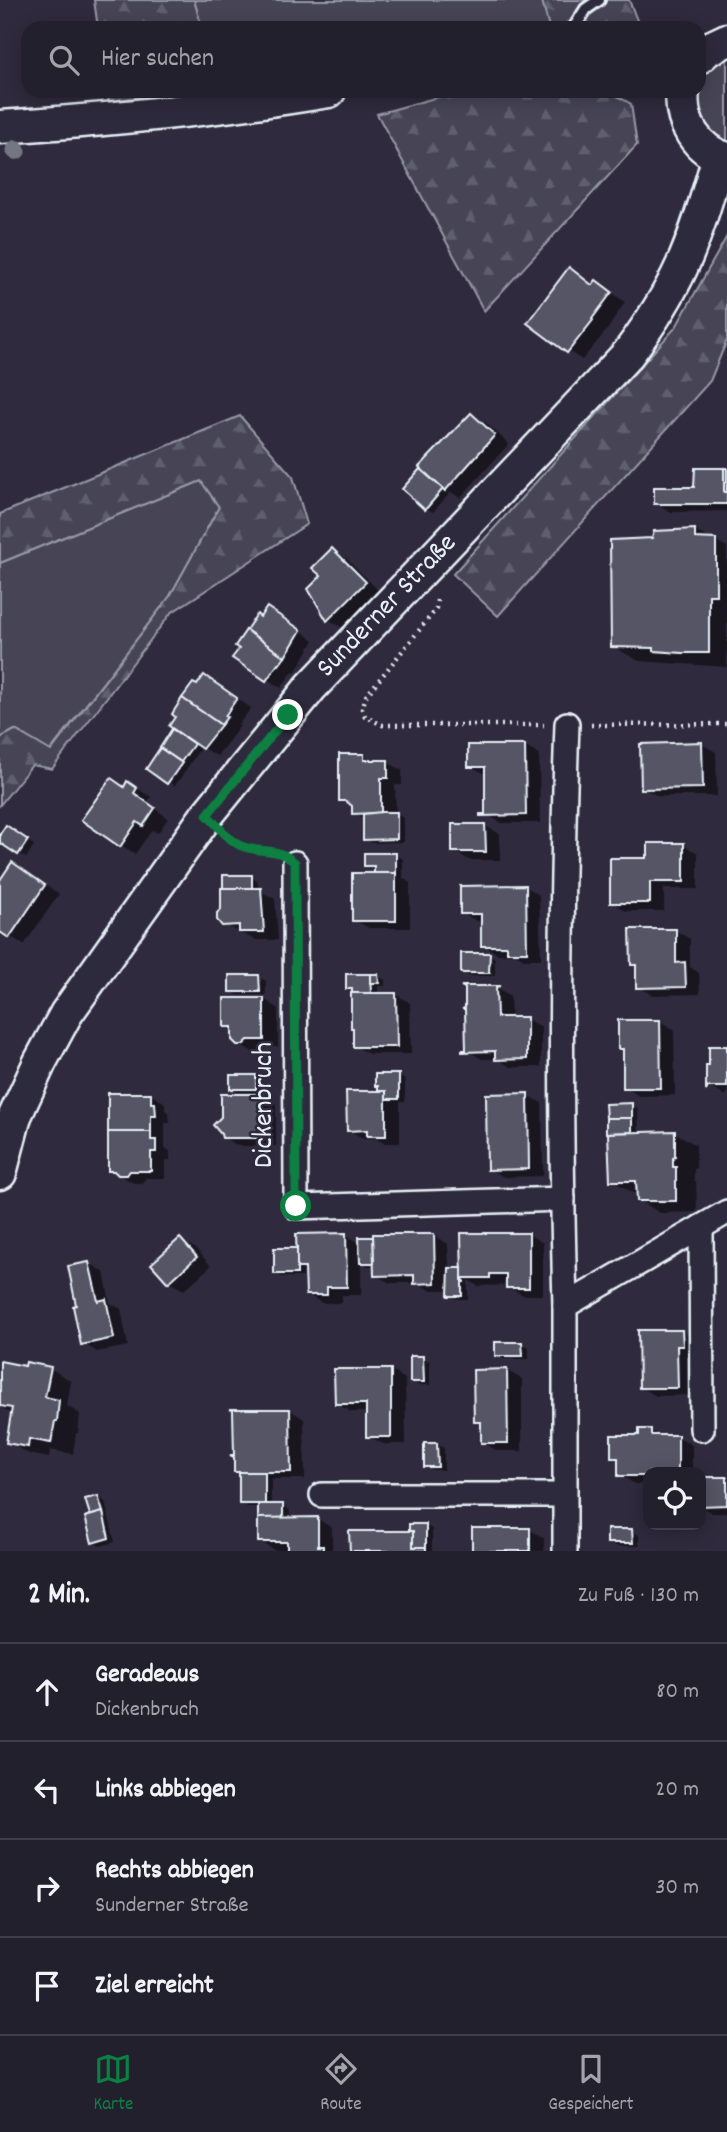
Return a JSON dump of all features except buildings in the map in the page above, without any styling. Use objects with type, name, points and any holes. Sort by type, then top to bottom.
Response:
[{"type":"main road","points":[[706,51],[727,40]]},
{"type":"main road","points":[[0,127],[164,113],[285,98]]},
{"type":"main road","points":[[682,98],[683,114],[688,128],[701,145],[723,158]]},
{"type":"main road","name":"Sunderner Straße","points":[[0,1173],[15,1116],[66,1014],[207,815],[311,687],[628,354],[644,333],[681,267],[723,158]]},
{"type":"street","points":[[565,1551],[562,973],[568,724]]},
{"type":"street","name":"Dickenbruch","points":[[295,863],[296,1206],[563,1199]]},
{"type":"street","points":[[565,1306],[727,1212]]},
{"type":"street","points":[[701,1227],[702,1429]]},
{"type":"street","points":[[322,1495],[564,1495]]},
{"type":"lane","points":[[578,21],[586,9],[599,0]]},
{"type":"path","points":[[432,561],[436,608],[366,696],[362,709],[365,716],[382,725],[727,724]]},
{"type":"path","points":[[207,815],[232,841],[253,849],[282,853],[295,863]]},
{"type":"green space","points":[[94,0],[194,0],[200,21],[97,21]]},
{"type":"green space","points":[[194,0],[542,0],[547,21],[200,21]]},
{"type":"green space","points":[[542,0],[629,0],[637,21],[547,21]]},
{"type":"green space","points":[[727,56],[727,141],[705,123],[700,111],[698,98],[706,98],[706,73]]},
{"type":"green space","points":[[108,98],[132,98],[109,101]]},
{"type":"green space","points":[[435,98],[620,98],[631,104],[637,145],[484,311],[377,114]]},
{"type":"green space","points":[[727,236],[727,340],[710,381],[498,616],[453,574],[676,327]]},
{"type":"green space","points":[[240,416],[293,477],[307,524],[171,613],[52,769],[32,765],[0,805],[0,738],[15,730],[51,751],[170,596],[219,507],[201,481],[0,563],[0,514]]},
{"type":"green space","points":[[201,481],[219,507],[170,596],[50,751],[15,730],[0,738],[0,563]]},
{"type":"route","points":[[288,715],[207,815],[232,841],[253,849],[282,853],[295,863],[296,1206]]}]
